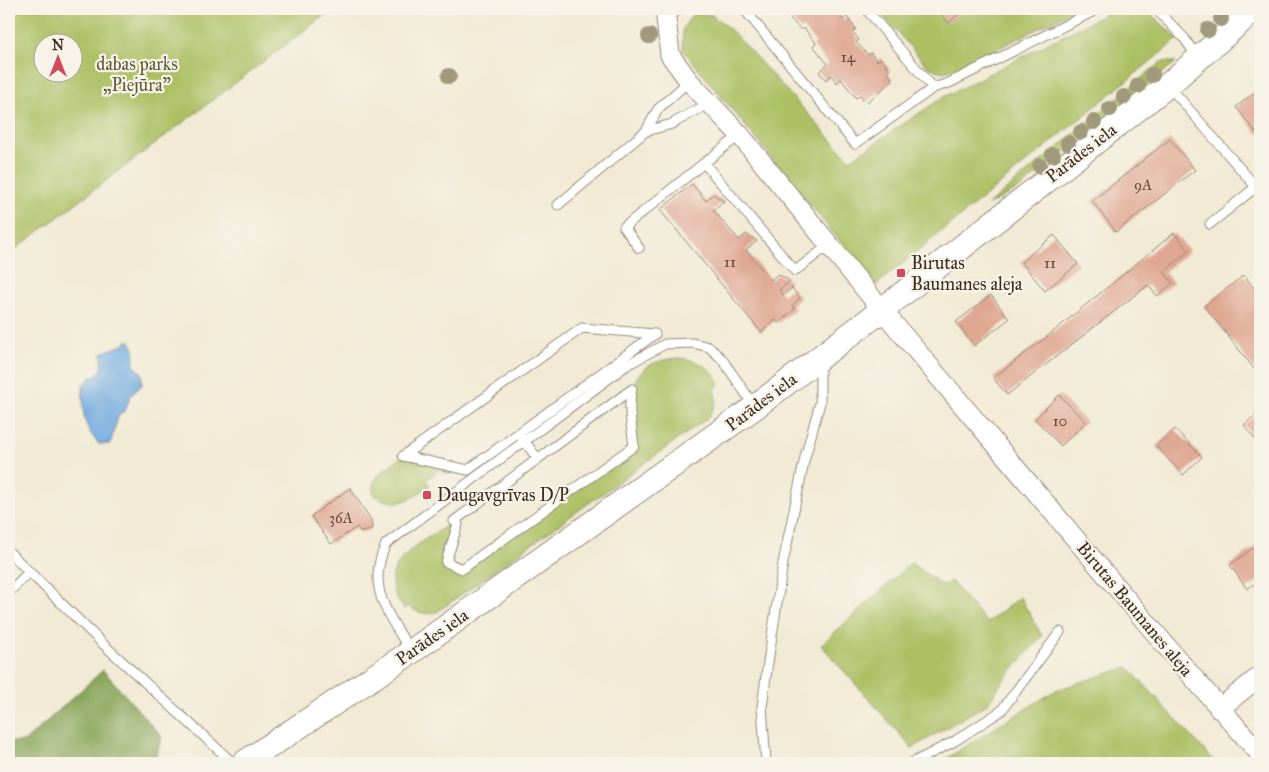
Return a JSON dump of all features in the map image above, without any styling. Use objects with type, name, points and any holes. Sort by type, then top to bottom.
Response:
[{"type":"street","name":"Parādes iela","points":[[244,763],[411,652],[755,407],[882,310],[1168,85],[1254,9]]},
{"type":"street","name":"Birutas Baumanes aleja","points":[[671,11],[670,55],[689,81],[740,135],[882,310],[1260,754]]},
{"type":"street","points":[[1220,709],[1260,676]]},
{"type":"lane","points":[[744,9],[855,144],[933,88],[949,83],[1098,9]]},
{"type":"lane","points":[[866,9],[933,88]]},
{"type":"lane","points":[[1156,9],[1184,38],[1198,58]]},
{"type":"lane","points":[[558,204],[646,131],[658,109],[689,81]]},
{"type":"lane","points":[[1168,85],[1256,187],[1210,224]]},
{"type":"lane","points":[[646,131],[672,124],[709,103]]},
{"type":"lane","points":[[639,248],[624,228],[740,135]]},
{"type":"lane","points":[[704,163],[795,271],[829,245]]},
{"type":"lane","points":[[411,652],[384,606],[380,593],[377,576],[379,559],[386,544],[522,437],[655,334],[582,328],[403,456],[468,470],[522,437],[627,365],[665,344],[693,343],[709,347],[722,359],[755,407]]},
{"type":"lane","points":[[766,763],[763,698],[783,562],[805,457],[820,403],[820,358]]},
{"type":"lane","points":[[632,389],[630,412],[634,446],[462,569],[446,562],[458,524],[454,521],[538,459],[632,389]]},
{"type":"lane","points":[[522,437],[538,459]]},
{"type":"lane","points":[[9,552],[102,643],[233,763]]},
{"type":"lane","points":[[9,592],[29,572]]},
{"type":"lane","points":[[912,763],[955,741],[1001,711],[1060,632]]},
{"type":"green space","name":"dabas parks „Piejūra”","points":[[9,9],[333,9],[9,254]]},
{"type":"green space","points":[[877,9],[1077,9],[957,69],[943,72],[928,67]]},
{"type":"green space","points":[[1115,9],[1146,9],[1178,39],[876,285],[683,50],[683,28],[694,13],[712,15],[731,30],[850,160],[942,98]]},
{"type":"green space","points":[[1161,62],[1176,62],[1020,188],[988,205]]},
{"type":"green space","points":[[679,358],[698,362],[708,368],[717,378],[720,384],[715,387],[716,402],[709,417],[437,612],[421,613],[408,606],[404,609],[395,593],[392,580],[396,567],[404,556],[415,546],[454,521],[447,562],[462,569],[634,446],[631,400],[633,387],[638,376],[647,367],[660,361]]},
{"type":"green space","points":[[403,456],[455,467],[445,475],[440,469],[426,480],[430,485],[407,500],[394,502],[381,499],[373,491],[376,479],[385,469]]},
{"type":"green space","points":[[911,563],[943,586],[951,581],[987,623],[1020,597],[1042,636],[1005,678],[987,704],[912,748],[821,645]]},
{"type":"green space","points":[[1128,667],[1216,763],[939,763],[1056,690]]},
{"type":"green space","points":[[103,670],[162,737],[154,763],[9,763],[9,742],[24,742]]},
{"type":"water","points":[[126,341],[130,341],[134,349],[134,365],[142,373],[142,385],[130,396],[126,409],[118,417],[110,444],[99,444],[89,430],[84,416],[83,385],[91,377],[95,377],[102,369],[102,353],[122,345]]},
{"type":"building","points":[[766,9],[834,9],[843,20],[847,17],[856,29],[853,32],[859,40],[856,42],[868,55],[871,53],[877,61],[881,58],[890,70],[887,72],[893,80],[866,103],[860,95],[856,98],[841,79],[837,83],[831,75],[826,80],[819,72],[828,64],[813,46],[816,43],[804,28],[801,30],[785,13],[782,16],[776,10],[770,14]]},
{"type":"building","points":[[937,9],[965,9],[948,23]]},
{"type":"building","points":[[1260,88],[1260,132],[1257,134],[1236,107]]},
{"type":"building","points":[[1170,139],[1195,170],[1116,232],[1092,201]]},
{"type":"building","points":[[692,184],[706,201],[713,194],[724,201],[713,210],[739,240],[746,234],[757,241],[746,250],[771,280],[778,274],[790,281],[779,290],[783,295],[792,288],[800,298],[792,306],[795,309],[778,323],[776,320],[761,332],[660,210]]},
{"type":"building","points":[[1174,233],[1189,251],[1164,272],[1173,283],[1157,296],[1148,285],[1007,395],[993,378]]},
{"type":"building","points":[[1054,235],[1078,264],[1045,291],[1021,262]]},
{"type":"building","points":[[1244,275],[1260,296],[1260,376],[1204,306]]},
{"type":"building","points":[[991,295],[1009,319],[974,346],[956,322]]},
{"type":"building","points":[[1059,395],[1086,422],[1061,446],[1035,419]]},
{"type":"building","points":[[1260,411],[1260,445],[1244,425]]},
{"type":"building","points":[[1175,429],[1202,457],[1183,475],[1156,446]]},
{"type":"building","points":[[350,488],[371,520],[372,527],[370,530],[360,532],[357,527],[331,544],[311,516]]},
{"type":"building","points":[[1260,543],[1260,580],[1247,589],[1230,565]]},
{"type":"place","name":"Birutas Baumanes aleja","points":[[901,273]]},
{"type":"place","name":"Daugavgrīvas D/P","points":[[427,495]]}]
